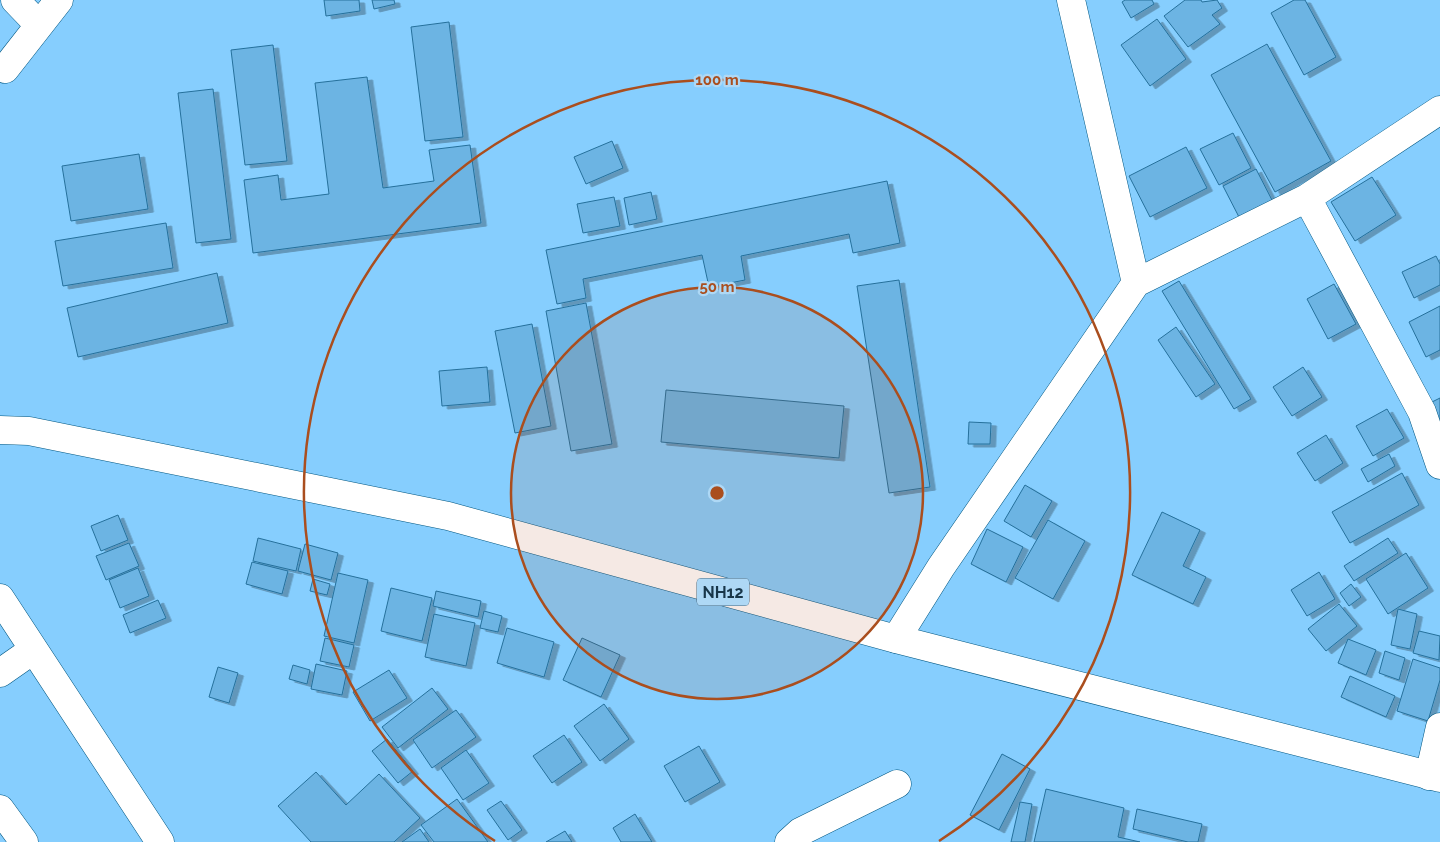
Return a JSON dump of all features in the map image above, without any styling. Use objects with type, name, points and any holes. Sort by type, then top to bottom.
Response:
[{"type":"main road","points":[[15,0],[38,24]]},
{"type":"main road","points":[[5,69],[38,24],[59,0]]},
{"type":"main road","points":[[1071,0],[1136,283]]},
{"type":"main road","points":[[896,639],[941,566],[1136,283],[1307,198],[1440,110]]},
{"type":"main road","points":[[1307,198],[1422,412],[1440,465]]},
{"type":"main road","name":"NH12","points":[[0,430],[29,431],[448,516],[896,639],[1434,777]]},
{"type":"main road","points":[[0,598],[155,840]]},
{"type":"main road","points":[[0,673],[33,650]]},
{"type":"main road","points":[[1434,777],[1440,727]]},
{"type":"main road","points":[[789,842],[800,832],[897,784]]},
{"type":"main road","points":[[0,809],[24,842]]},
{"type":"building","points":[[324,0],[359,0],[360,11],[326,16]]},
{"type":"building","points":[[372,0],[394,0],[395,4],[374,9]]},
{"type":"building","points":[[1125,0],[1152,0],[1154,4],[1131,18],[1122,2]]},
{"type":"building","points":[[1185,0],[1201,0],[1202,2],[1217,0],[1222,8],[1212,15],[1220,24],[1188,47],[1164,16]]},
{"type":"building","points":[[1294,0],[1305,0],[1336,57],[1304,75],[1271,13]]},
{"type":"building","points":[[1157,19],[1186,59],[1150,86],[1121,45]]},
{"type":"building","points":[[449,22],[463,137],[425,141],[411,27]]},
{"type":"building","points":[[1267,44],[1331,161],[1275,192],[1211,75]]},
{"type":"building","points":[[273,45],[287,161],[245,165],[231,50]]},
{"type":"building","points":[[367,77],[383,188],[434,181],[429,150],[470,145],[481,223],[253,253],[244,180],[278,175],[281,200],[329,194],[315,83]]},
{"type":"building","points":[[213,89],[231,239],[196,243],[178,93]]},
{"type":"building","points":[[1233,133],[1251,168],[1219,185],[1200,149]]},
{"type":"building","points":[[612,141],[623,168],[586,184],[574,157]]},
{"type":"building","points":[[1186,147],[1207,188],[1150,217],[1129,176]]},
{"type":"building","points":[[139,154],[148,209],[71,221],[62,166]]},
{"type":"building","points":[[1256,169],[1273,202],[1240,219],[1223,186]]},
{"type":"building","points":[[1372,177],[1396,215],[1355,241],[1331,202]]},
{"type":"building","points":[[887,181],[900,243],[853,253],[849,234],[741,256],[745,280],[709,287],[702,255],[583,279],[586,298],[557,304],[546,250]]},
{"type":"building","points":[[651,192],[657,219],[629,225],[624,198]]},
{"type":"building","points":[[614,197],[620,226],[583,233],[577,204]]},
{"type":"building","points":[[166,223],[173,268],[63,286],[55,241]]},
{"type":"building","points":[[1436,256],[1440,264],[1440,285],[1414,298],[1402,272]]},
{"type":"building","points":[[217,273],[228,323],[78,357],[67,308]]},
{"type":"building","points":[[899,280],[930,487],[889,493],[857,286]]},
{"type":"building","points":[[1179,281],[1251,399],[1234,409],[1162,291]]},
{"type":"building","points":[[1334,284],[1356,324],[1328,339],[1307,299]]},
{"type":"building","points":[[586,303],[612,444],[571,451],[546,311]]},
{"type":"building","points":[[1440,306],[1440,350],[1426,357],[1409,322]]},
{"type":"building","points":[[532,324],[551,426],[515,433],[495,331]]},
{"type":"building","points":[[1176,327],[1215,384],[1196,397],[1158,340]]},
{"type":"building","points":[[487,367],[490,402],[442,406],[439,371]]},
{"type":"building","points":[[1303,367],[1322,397],[1292,416],[1273,387]]},
{"type":"building","points":[[666,390],[844,406],[839,458],[661,442]]},
{"type":"building","points":[[1440,398],[1440,432],[1424,406]]},
{"type":"building","points":[[1387,409],[1404,438],[1373,456],[1356,426]]},
{"type":"building","points":[[969,422],[991,423],[990,444],[968,444]]},
{"type":"building","points":[[1326,435],[1343,463],[1315,481],[1297,453]]},
{"type":"building","points":[[1389,454],[1395,466],[1368,482],[1361,469]]},
{"type":"building","points":[[1402,473],[1419,505],[1350,543],[1332,512]]},
{"type":"building","points":[[1025,485],[1052,501],[1031,537],[1004,521]]},
{"type":"building","points":[[1162,512],[1200,530],[1183,566],[1206,577],[1193,604],[1132,575]]},
{"type":"building","points":[[118,515],[128,540],[101,551],[91,526]]},
{"type":"building","points":[[1048,520],[1085,541],[1053,599],[1015,578]]},
{"type":"building","points":[[987,529],[1023,547],[1006,582],[971,564]]},
{"type":"building","points":[[258,538],[301,549],[296,571],[253,561]]},
{"type":"building","points":[[1388,538],[1398,553],[1354,581],[1344,566]]},
{"type":"building","points":[[129,543],[139,566],[106,580],[96,556]]},
{"type":"building","points":[[305,544],[338,553],[331,580],[298,571]]},
{"type":"building","points":[[1406,553],[1428,588],[1388,614],[1366,579]]},
{"type":"building","points":[[252,562],[288,571],[282,594],[246,584]]},
{"type":"building","points":[[138,568],[149,596],[120,608],[109,580]]},
{"type":"building","points":[[1319,572],[1335,599],[1307,616],[1291,590]]},
{"type":"building","points":[[338,573],[368,580],[354,643],[324,636]]},
{"type":"building","points":[[313,579],[330,584],[327,595],[310,591]]},
{"type":"building","points":[[1351,584],[1361,597],[1349,606],[1340,593]]},
{"type":"building","points":[[391,588],[432,598],[422,641],[381,631]]},
{"type":"building","points":[[436,591],[481,601],[478,617],[433,606]]},
{"type":"building","points":[[158,600],[166,618],[130,633],[123,615]]},
{"type":"building","points":[[1339,604],[1357,626],[1326,651],[1308,629]]},
{"type":"building","points":[[1398,609],[1417,614],[1410,649],[1391,645]]},
{"type":"building","points":[[484,611],[502,616],[498,632],[480,628]]},
{"type":"building","points":[[434,614],[475,623],[466,666],[425,657]]},
{"type":"building","points":[[507,628],[554,642],[544,677],[497,663]]},
{"type":"building","points":[[1419,631],[1440,636],[1439,660],[1413,653]]},
{"type":"building","points":[[325,638],[354,645],[349,667],[320,661]]},
{"type":"building","points":[[582,638],[620,655],[601,697],[563,680]]},
{"type":"building","points":[[1348,639],[1376,650],[1366,675],[1338,663]]},
{"type":"building","points":[[1385,651],[1405,658],[1399,680],[1379,673]]},
{"type":"building","points":[[1413,659],[1440,668],[1440,680],[1428,721],[1397,711]]},
{"type":"building","points":[[316,664],[347,671],[342,695],[311,689]]},
{"type":"building","points":[[293,665],[310,670],[307,684],[289,679]]},
{"type":"building","points":[[218,667],[238,673],[229,703],[209,697]]},
{"type":"building","points":[[389,670],[407,698],[370,721],[353,692]]},
{"type":"building","points":[[1350,676],[1395,696],[1386,717],[1341,697]]},
{"type":"building","points":[[432,688],[448,709],[398,748],[382,727]]},
{"type":"building","points":[[604,704],[629,739],[600,761],[574,726]]},
{"type":"building","points":[[456,710],[476,737],[432,768],[413,740]]},
{"type":"building","points":[[564,735],[582,762],[552,783],[533,756]]},
{"type":"building","points":[[387,739],[413,771],[398,783],[372,751]]},
{"type":"building","points":[[699,746],[720,782],[685,802],[664,766]]},
{"type":"building","points":[[466,750],[489,783],[463,800],[441,768]]},
{"type":"building","points":[[1002,754],[1030,769],[999,830],[970,815]]},
{"type":"building","points":[[316,772],[346,805],[379,774],[420,818],[394,842],[311,842],[278,806]]},
{"type":"building","points":[[1046,789],[1124,808],[1118,837],[1140,842],[1034,842]]},
{"type":"building","points":[[457,799],[488,842],[434,842],[421,825]]},
{"type":"building","points":[[501,801],[522,830],[508,840],[487,810]]},
{"type":"building","points":[[1020,802],[1032,804],[1025,842],[1011,842]]},
{"type":"building","points":[[1137,809],[1202,824],[1198,842],[1188,842],[1133,829]]},
{"type":"building","points":[[635,814],[652,842],[621,842],[613,828]]},
{"type":"building","points":[[420,829],[429,842],[402,842]]},
{"type":"building","points":[[565,831],[572,842],[546,842]]}]
